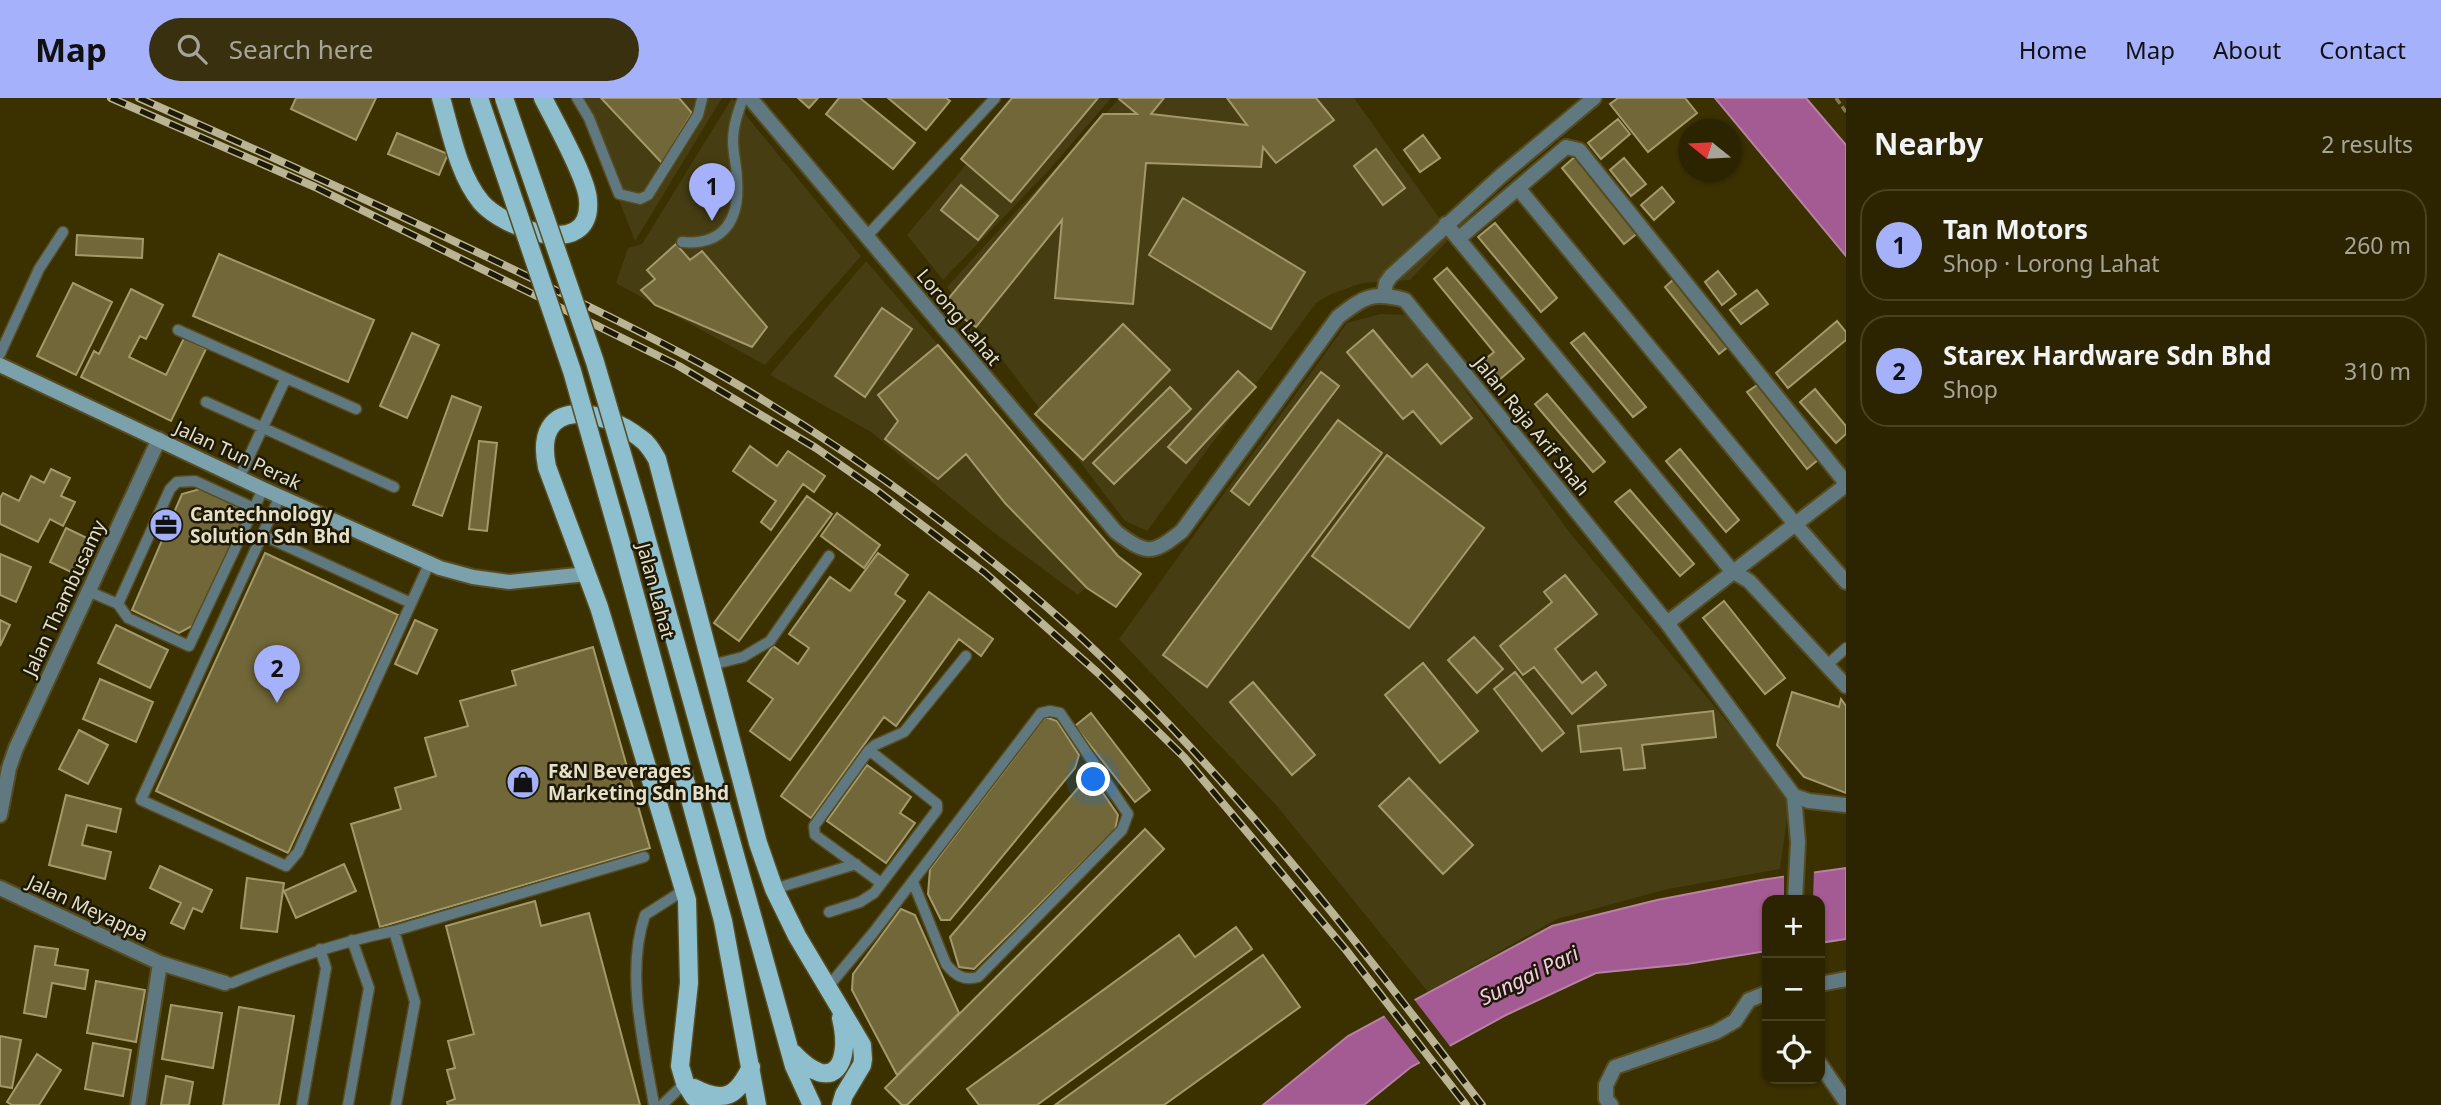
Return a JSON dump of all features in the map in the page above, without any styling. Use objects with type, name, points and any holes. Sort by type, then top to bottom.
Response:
[{"type":"main road","points":[[441,98],[465,174],[482,203],[505,221],[520,228],[548,235],[567,234],[576,230],[583,222],[589,199],[577,168],[542,98]]},
{"type":"main road","name":"Jalan Lahat","points":[[479,98],[572,371],[621,543],[723,921],[757,1105]]},
{"type":"main road","name":"Jalan Lahat","points":[[504,98],[594,362],[642,521],[789,1048],[812,1105]]},
{"type":"main road","name":"Jalan Tun Perak","points":[[0,365],[429,564],[474,577],[509,582],[587,574]]},
{"type":"main road","points":[[708,1105],[699,1101],[685,1083],[680,1066],[689,983],[687,900],[632,714],[587,574],[544,454],[544,443],[552,423],[560,417],[578,412],[625,429],[640,438],[657,459],[758,843],[774,889],[826,989],[862,1045],[862,1065],[841,1105]]},
{"type":"main road","points":[[789,1048],[805,1066],[816,1073],[827,1073],[836,1069],[845,1045],[838,1005]]},
{"type":"main road","points":[[685,1083],[708,1094],[727,1095],[739,1089],[751,1067]]},
{"type":"street","name":"Lorong Lahat","points":[[750,98],[1116,532],[1135,546],[1148,550],[1161,548],[1182,531],[1338,317],[1360,300],[1384,294]]},
{"type":"street","points":[[1384,294],[1386,283],[1391,276],[1446,224],[1594,98]]},
{"type":"street","points":[[1458,239],[1566,147],[1579,150],[1846,484],[1667,623]]},
{"type":"street","points":[[1518,188],[1846,582]]},
{"type":"street","points":[[1446,224],[1732,571],[1749,581],[1846,686]]},
{"type":"street","name":"Jalan Raja Arif Shah","points":[[1384,294],[1405,300],[1667,623],[1794,796]]},
{"type":"street","name":"Jalan Thambusamy","points":[[0,816],[9,768],[16,748],[159,439]]},
{"type":"street","points":[[1795,895],[1798,842],[1794,796],[1809,801],[1846,805]]},
{"type":"street","name":"Jalan Meyappa","points":[[0,888],[160,963],[225,983]]},
{"type":"street","name":"Jalan Meyappa","points":[[138,1105],[160,963]]},
{"type":"street","points":[[1825,983],[1846,979]]},
{"type":"street","points":[[1608,1102],[1606,1085],[1615,1067],[1716,1032],[1735,1021],[1749,1000],[1762,995]]},
{"type":"street","points":[[1825,1071],[1846,1102]]},
{"type":"lane","points":[[577,98],[594,131],[619,194],[640,199],[648,195],[684,138],[698,115],[702,98]]},
{"type":"lane","points":[[681,242],[695,243],[716,238],[725,229],[737,204],[733,144],[734,127],[743,98]]},
{"type":"lane","points":[[866,237],[989,100]]},
{"type":"lane","points":[[0,354],[38,269],[63,232]]},
{"type":"lane","points":[[178,330],[356,408]]},
{"type":"lane","points":[[239,478],[286,378]]},
{"type":"lane","points":[[206,402],[394,487]]},
{"type":"lane","points":[[118,604],[170,489],[177,482],[195,481],[254,508]]},
{"type":"lane","points":[[88,591],[118,604],[128,618],[190,646],[263,489]]},
{"type":"lane","points":[[279,496],[141,800],[286,866],[298,852],[429,564]]},
{"type":"lane","points":[[262,535],[411,603]]},
{"type":"lane","points":[[710,665],[743,657],[770,641],[829,556]]},
{"type":"lane","points":[[1827,665],[1846,648]]},
{"type":"lane","points":[[881,883],[815,835],[814,827],[869,750],[904,732],[966,656]]},
{"type":"lane","points":[[826,989],[913,882],[1041,713],[1060,713],[1128,814],[1122,830],[978,977],[961,977],[946,964],[913,882]]},
{"type":"lane","points":[[829,912],[868,898],[938,807],[869,750]]},
{"type":"lane","points":[[225,983],[232,983],[320,949],[394,931],[645,857]]},
{"type":"lane","points":[[774,889],[856,864]]},
{"type":"lane","points":[[654,1105],[641,1024],[635,956],[645,915],[684,890]]},
{"type":"lane","points":[[394,931],[415,1002],[396,1105]]},
{"type":"lane","points":[[348,1105],[369,988],[352,940]]},
{"type":"lane","points":[[302,1105],[326,968],[320,949]]},
{"type":"lane","points":[[662,1105],[685,1083]]},
{"type":"path","points":[[1836,98],[1846,112]]},
{"type":"shaded area","points":[[578,98],[722,98],[635,241],[613,185]]},
{"type":"shaded area","points":[[732,98],[861,256],[765,365],[616,283],[628,248],[642,244]]},
{"type":"shaded area","points":[[1022,98],[1111,98],[1049,170],[943,280],[907,235]]},
{"type":"shaded area","points":[[1120,98],[1354,98],[1452,236],[1410,280],[1362,283],[1331,294],[1316,303],[1147,531],[1125,521],[947,287]]},
{"type":"shaded area","points":[[866,261],[1121,557],[1078,595],[993,532],[871,432],[770,375]]},
{"type":"shaded area","points":[[1380,314],[1410,315],[1570,533],[1790,797],[1780,869],[1668,889],[1557,919],[1428,992],[1276,805],[1119,639],[1347,323]]},
{"type":"water","points":[[1715,98],[1806,98],[1846,145],[1846,256],[1741,129],[1741,119],[1732,119]]},
{"type":"water","name":"Sungai Pari","points":[[1846,868],[1846,939],[1825,942],[1825,895],[1762,895],[1762,952],[1687,964],[1596,973],[1506,1015],[1411,1067],[1364,1105],[1263,1105],[1348,1036],[1552,926],[1657,900],[1761,880]]},
{"type":"pier","points":[[1814,869],[1813,895],[1784,895],[1784,873]]},
{"type":"pier","points":[[1413,998],[1452,1049],[1422,1065],[1383,1014]]},
{"type":"building","points":[[296,98],[376,98],[356,140],[291,109]]},
{"type":"building","points":[[601,98],[679,98],[692,113],[662,163]]},
{"type":"building","points":[[798,98],[818,98],[809,108]]},
{"type":"building","points":[[839,98],[860,98],[915,143],[893,169],[826,114]]},
{"type":"building","points":[[888,98],[946,98],[950,101],[926,130]]},
{"type":"building","points":[[1012,98],[1098,98],[1011,202],[961,159]]},
{"type":"building","points":[[1120,98],[1164,98],[1151,114],[1247,125],[1227,98],[1316,98],[1334,120],[1276,163],[1263,147],[1261,167],[1146,163],[1133,304],[1055,298],[1062,220],[976,327],[943,305],[1103,114],[1137,114]]},
{"type":"building","points":[[1618,98],[1685,98],[1697,113],[1689,119],[1678,119],[1678,128],[1648,152],[1610,104]]},
{"type":"building","points":[[1618,119],[1630,134],[1601,159],[1588,143]]},
{"type":"building","points":[[397,133],[448,154],[439,175],[388,154]]},
{"type":"building","points":[[1423,135],[1440,158],[1420,172],[1404,150]]},
{"type":"building","points":[[1376,149],[1405,188],[1383,205],[1354,166]]},
{"type":"building","points":[[1577,155],[1640,231],[1624,244],[1562,168]]},
{"type":"building","points":[[1624,158],[1646,184],[1631,196],[1610,170]]},
{"type":"building","points":[[961,185],[998,216],[978,240],[941,210]]},
{"type":"building","points":[[1662,187],[1674,202],[1654,220],[1641,205]]},
{"type":"building","points":[[1183,198],[1305,272],[1271,329],[1149,255]]},
{"type":"building","points":[[1495,223],[1557,298],[1541,312],[1478,237]]},
{"type":"building","points":[[77,235],[143,239],[142,258],[76,255]]},
{"type":"building","points":[[676,244],[690,260],[702,251],[767,327],[752,347],[655,305],[641,290],[655,279],[647,270]]},
{"type":"building","points":[[219,254],[374,320],[348,382],[193,316]]},
{"type":"building","points":[[1447,268],[1524,359],[1493,385],[1477,366],[1494,352],[1434,279]]},
{"type":"building","points":[[1718,271],[1736,294],[1722,305],[1705,282]]},
{"type":"building","points":[[1675,278],[1729,346],[1719,354],[1665,287]]},
{"type":"building","points":[[73,283],[112,302],[76,375],[37,356]]},
{"type":"building","points":[[131,289],[163,305],[146,339],[140,336],[129,357],[166,375],[184,338],[206,349],[171,421],[81,377],[94,351],[99,354]]},
{"type":"building","points":[[1757,290],[1768,304],[1741,324],[1730,310]]},
{"type":"building","points":[[882,308],[912,329],[865,397],[835,376]]},
{"type":"building","points":[[1837,321],[1846,332],[1846,340],[1788,388],[1776,373]]},
{"type":"building","points":[[1123,324],[1170,370],[1083,460],[1035,414]]},
{"type":"building","points":[[1373,330],[1412,377],[1427,364],[1472,418],[1441,444],[1413,411],[1403,419],[1347,352]]},
{"type":"building","points":[[412,333],[439,345],[407,418],[380,406]]},
{"type":"building","points":[[1584,333],[1646,407],[1633,417],[1571,343]]},
{"type":"building","points":[[938,345],[1118,556],[1141,574],[1116,607],[1087,588],[1005,503],[966,454],[938,479],[885,439],[898,421],[878,395]]},
{"type":"building","points":[[1238,371],[1256,387],[1186,463],[1168,447]]},
{"type":"building","points":[[1321,372],[1339,386],[1249,505],[1231,491]]},
{"type":"building","points":[[1760,383],[1819,459],[1807,469],[1747,392]]},
{"type":"building","points":[[1170,387],[1191,409],[1114,484],[1093,463]]},
{"type":"building","points":[[1815,389],[1846,426],[1846,434],[1836,443],[1800,402]]},
{"type":"building","points":[[1547,394],[1605,462],[1593,472],[1535,404]]},
{"type":"building","points":[[452,396],[481,407],[442,516],[413,505]]},
{"type":"building","points":[[1338,420],[1382,453],[1207,687],[1163,655]]},
{"type":"building","points":[[479,441],[497,443],[487,531],[469,529]]},
{"type":"building","points":[[750,446],[777,466],[788,451],[825,476],[814,492],[803,484],[771,530],[761,522],[776,501],[733,471]]},
{"type":"building","points":[[1680,449],[1739,520],[1726,532],[1666,461]]},
{"type":"building","points":[[1387,455],[1484,528],[1409,628],[1312,556]]},
{"type":"building","points":[[51,469],[70,478],[61,496],[75,502],[63,526],[50,519],[38,542],[0,524],[0,498],[3,493],[19,501],[31,476],[44,483]]},
{"type":"building","points":[[200,489],[248,511],[194,625],[179,633],[132,610],[182,494]]},
{"type":"building","points":[[1630,490],[1694,564],[1680,576],[1615,502]]},
{"type":"building","points":[[807,496],[832,514],[739,641],[714,623]]},
{"type":"building","points":[[837,513],[880,545],[864,568],[821,536]]},
{"type":"building","points":[[66,528],[89,539],[73,573],[50,562]]},
{"type":"building","points":[[265,553],[398,615],[288,853],[156,791]]},
{"type":"building","points":[[878,553],[908,575],[895,594],[905,601],[790,760],[750,731],[773,699],[748,681],[773,646],[798,664],[809,648],[789,634],[830,577],[850,591]]},
{"type":"building","points":[[0,554],[31,567],[16,602],[0,595]]},
{"type":"building","points":[[1565,575],[1597,614],[1555,649],[1582,683],[1596,672],[1606,685],[1572,714],[1534,667],[1523,675],[1500,646],[1552,602],[1544,592]]},
{"type":"building","points":[[929,592],[993,639],[981,656],[959,639],[896,726],[884,717],[811,818],[781,796]]},
{"type":"building","points":[[1724,601],[1785,678],[1765,694],[1703,618]]},
{"type":"building","points":[[0,620],[10,625],[0,646]]},
{"type":"building","points":[[415,620],[437,630],[417,674],[395,664]]},
{"type":"building","points":[[116,625],[168,650],[150,688],[98,663]]},
{"type":"building","points":[[1474,637],[1503,669],[1477,693],[1448,660]]},
{"type":"building","name":"F&N Beverages Marketing Sdn Bhd","points":[[593,647],[650,848],[380,927],[351,824],[401,809],[395,788],[436,776],[425,738],[468,726],[460,701],[516,685],[512,671]]},
{"type":"building","points":[[1423,663],[1478,731],[1440,763],[1385,695]]},
{"type":"building","points":[[1515,672],[1564,733],[1542,751],[1494,689]]},
{"type":"building","points":[[100,679],[153,702],[136,742],[83,719]]},
{"type":"building","points":[[1253,682],[1315,755],[1292,775],[1230,702]]},
{"type":"building","points":[[1792,692],[1839,707],[1841,699],[1846,706],[1846,793],[1804,777],[1777,745]]},
{"type":"building","points":[[1713,711],[1716,737],[1642,745],[1645,768],[1624,770],[1621,748],[1581,752],[1578,726]]},
{"type":"building","points":[[1091,713],[1150,790],[1135,802],[1075,726]]},
{"type":"building","points":[[1045,717],[1057,721],[1079,755],[1075,768],[950,920],[941,920],[928,894],[930,869]]},
{"type":"building","points":[[79,730],[108,745],[88,784],[59,769]]},
{"type":"building","points":[[867,765],[911,797],[900,813],[915,823],[886,863],[827,821]]},
{"type":"building","points":[[1090,774],[1118,815],[1115,830],[974,969],[959,967],[950,937]]},
{"type":"building","points":[[1409,778],[1473,845],[1443,874],[1379,806]]},
{"type":"building","points":[[66,795],[121,809],[116,832],[87,825],[82,845],[111,852],[105,879],[49,865]]},
{"type":"building","points":[[1145,829],[1164,849],[907,1105],[902,1105],[885,1088]]},
{"type":"building","points":[[344,864],[356,891],[296,918],[284,891]]},
{"type":"building","points":[[160,866],[212,890],[202,912],[193,908],[184,929],[171,923],[181,903],[150,888]]},
{"type":"building","points":[[247,878],[284,883],[277,932],[241,928]]},
{"type":"building","points":[[535,901],[541,926],[589,913],[640,1105],[448,1105],[447,1102],[455,1099],[447,1070],[455,1068],[448,1041],[474,1034],[446,926]]},
{"type":"building","points":[[901,909],[915,915],[959,1013],[897,1075],[852,990],[853,974]]},
{"type":"building","points":[[1236,927],[1252,949],[1037,1105],[979,1105],[967,1089],[1179,935],[1195,957]]},
{"type":"building","points":[[35,946],[58,949],[55,965],[88,970],[85,989],[52,983],[46,1017],[24,1013]]},
{"type":"building","points":[[1263,955],[1300,1007],[1164,1105],[1055,1105]]},
{"type":"building","points":[[96,981],[145,990],[136,1042],[87,1033]]},
{"type":"building","points":[[171,1005],[222,1013],[213,1068],[162,1059]]},
{"type":"building","points":[[239,1007],[294,1016],[279,1105],[223,1105]]},
{"type":"building","points":[[0,1036],[21,1040],[12,1088],[0,1086]]},
{"type":"building","points":[[93,1043],[131,1050],[123,1096],[85,1089]]},
{"type":"building","points":[[37,1054],[61,1070],[39,1105],[12,1105],[7,1102]]},
{"type":"building","points":[[166,1076],[193,1082],[189,1105],[161,1105]]},
{"type":"railway","points":[[111,98],[315,187],[679,366],[816,448],[876,490],[985,573],[1098,673],[1184,757],[1346,950],[1466,1105]]},
{"type":"railway","points":[[139,98],[438,234],[633,328],[774,407],[907,496],[993,562],[1074,631],[1185,741],[1338,920],[1482,1105]]},
{"type":"place","name":"Tan Motors","points":[[712,221]]},
{"type":"place","name":"Cantechnology Solution Sdn Bhd","points":[[166,525]]},
{"type":"place","name":"Starex Hardware Sdn Bhd","points":[[277,703]]},
{"type":"place","name":"F&N Beverages Marketing Sdn Bhd","points":[[523,782]]}]
